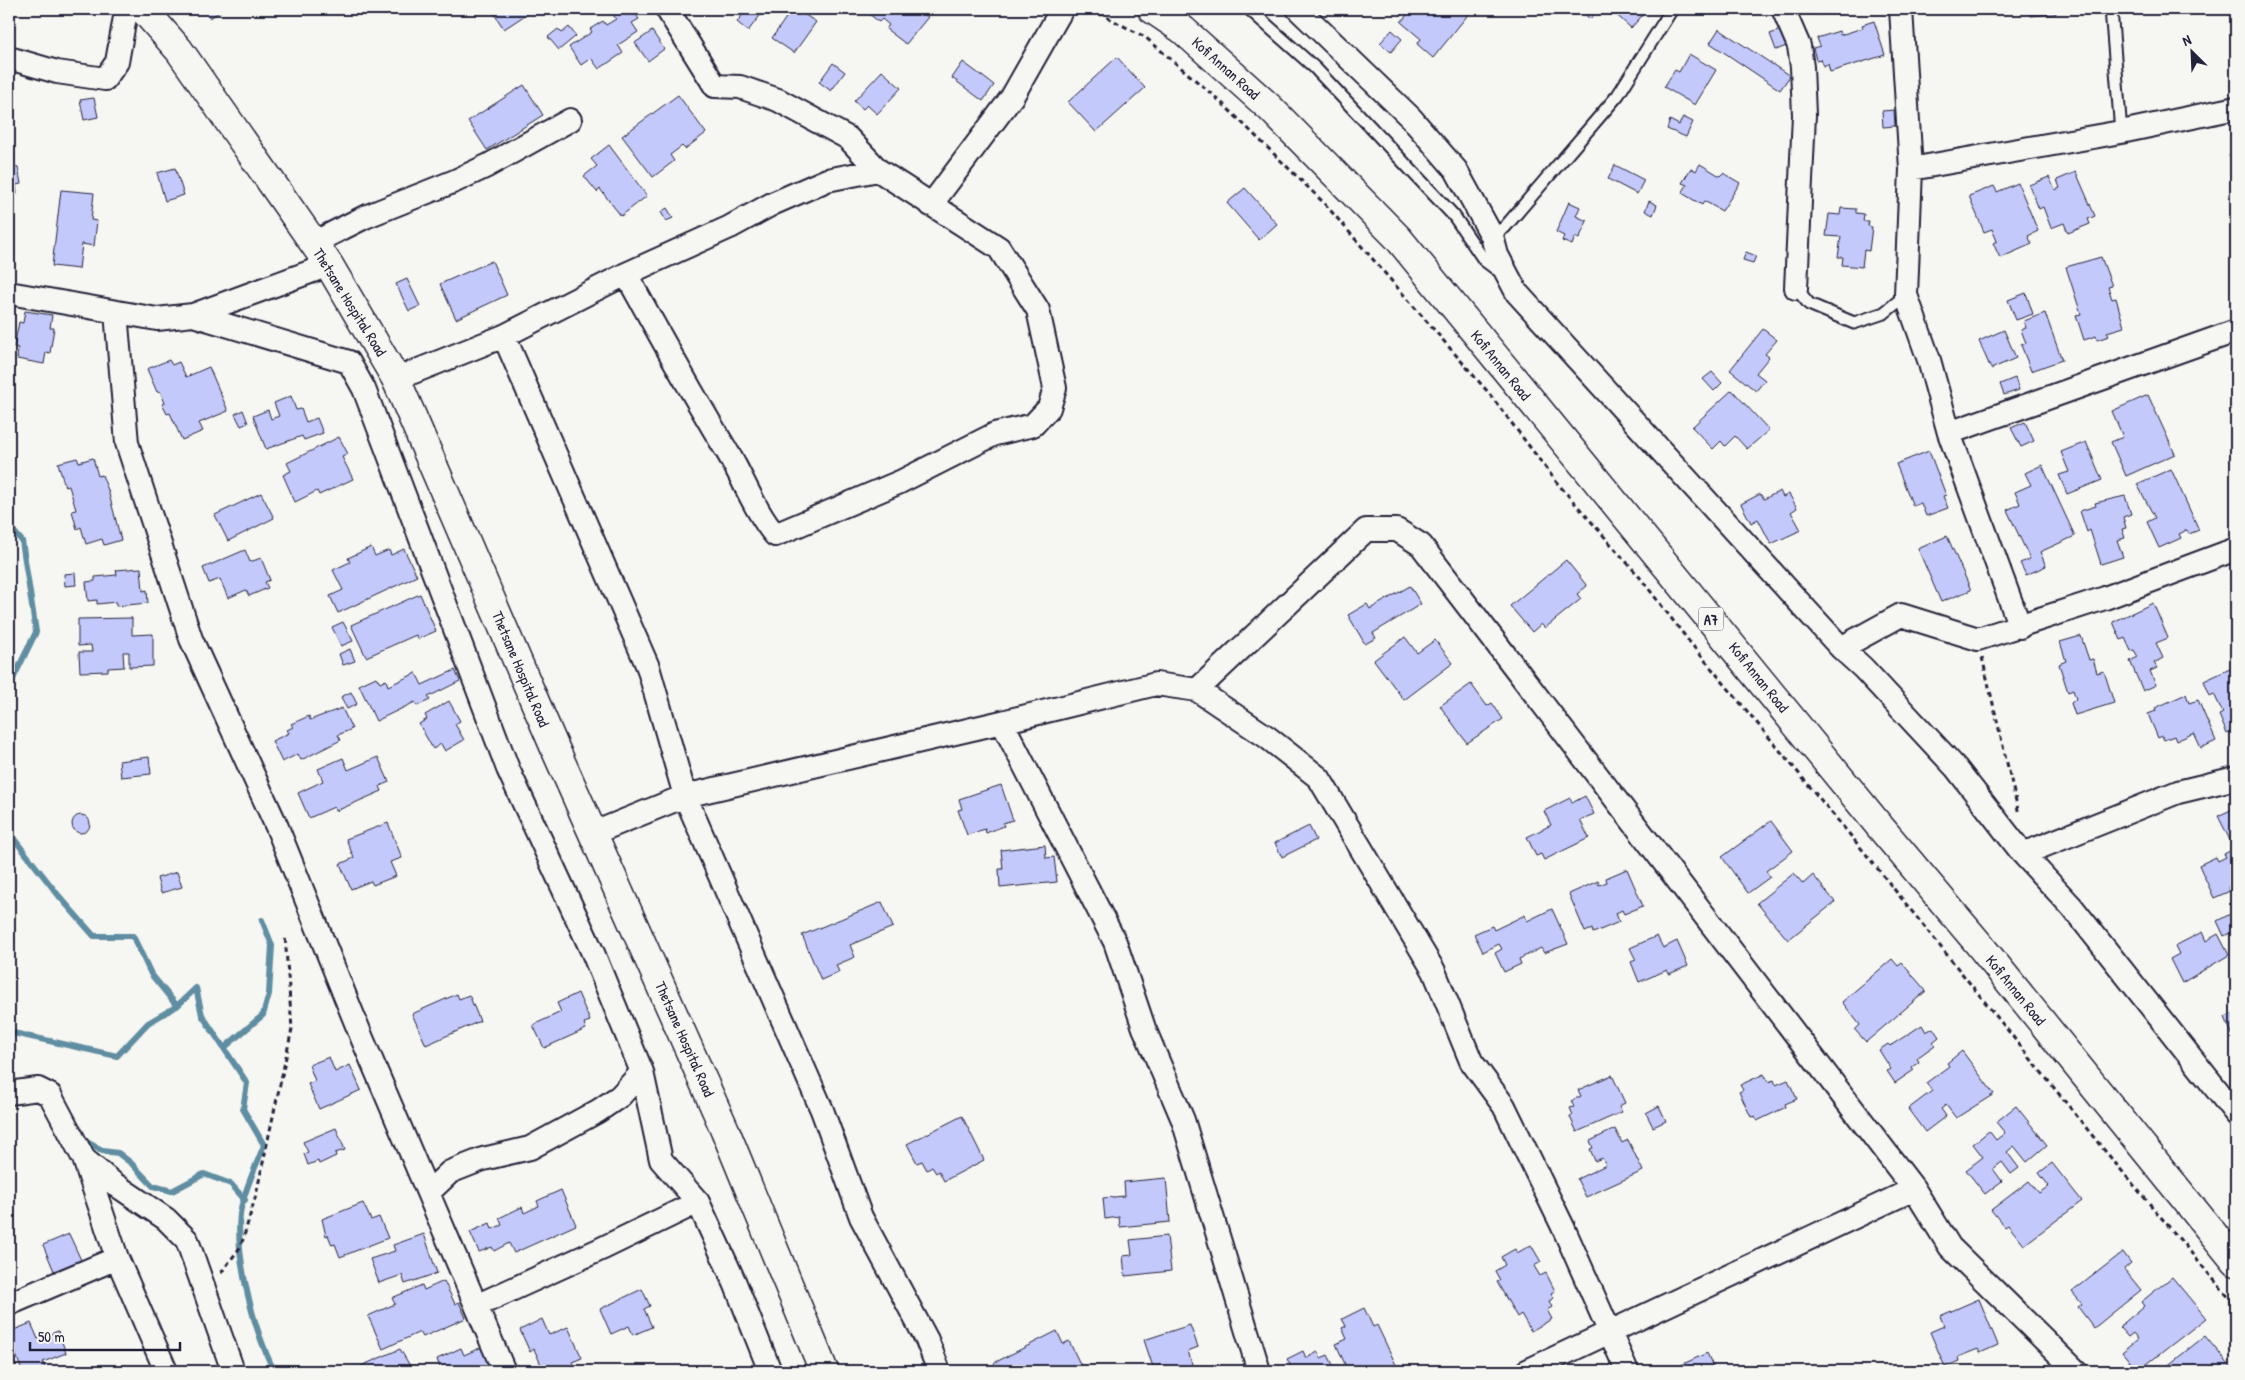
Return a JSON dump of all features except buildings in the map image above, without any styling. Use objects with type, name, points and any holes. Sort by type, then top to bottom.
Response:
[{"type":"main road","name":"Thetsane Hospital Road","points":[[142,9],[179,50],[329,265],[396,379],[725,1130],[824,1371]]},
{"type":"main road","name":"Kofi Annan Road","points":[[1152,9],[1183,30],[1270,108],[1398,238],[1881,828],[1990,958],[2236,1262]]},
{"type":"street","points":[[9,58],[57,72],[105,79],[116,62],[125,17],[132,9]]},
{"type":"street","points":[[626,274],[702,412],[729,454],[767,525],[775,535],[900,482],[995,434],[1033,424],[1049,408],[1055,388],[1038,310],[999,248],[878,170],[848,138],[778,100],[740,87],[715,86],[667,9]]},
{"type":"street","points":[[931,204],[1012,98],[1062,9]]},
{"type":"street","points":[[1298,9],[1411,118],[1456,170],[1492,236],[1505,271],[1517,293],[1841,648],[1863,668],[1956,768],[2023,854],[2072,907],[2236,1114]]},
{"type":"street","points":[[1783,9],[1799,46],[1802,68],[1804,115],[1796,288]]},
{"type":"street","points":[[1901,9],[1911,169],[1906,295],[1929,360],[1949,433],[2020,627]]},
{"type":"street","points":[[1911,169],[2121,132],[2236,108]]},
{"type":"street","points":[[313,243],[364,217],[471,174],[570,120]]},
{"type":"street","points":[[396,379],[504,336],[626,274],[730,227],[772,204],[827,180],[878,170]]},
{"type":"street","points":[[9,293],[156,319],[193,315],[329,265]]},
{"type":"street","points":[[116,312],[128,442],[191,639],[278,827],[362,1038],[430,1192],[504,1371]]},
{"type":"street","points":[[193,315],[350,362],[364,389],[508,769],[593,953],[642,1072],[661,1160],[698,1202],[735,1283],[770,1371]]},
{"type":"street","points":[[1949,433],[2236,331]]},
{"type":"street","points":[[504,336],[648,666],[685,796],[822,1110],[861,1217],[927,1340],[940,1371]]},
{"type":"street","points":[[1197,690],[1366,530],[1397,530],[1422,545],[1914,1189],[1950,1247],[2076,1371]]},
{"type":"street","points":[[1841,648],[1901,615],[1978,639],[2020,627],[2184,570],[2236,548]]},
{"type":"street","points":[[594,834],[685,796],[1156,684],[1197,690],[1267,737],[1319,778],[1434,971],[1471,1061],[1504,1106],[1563,1227],[1627,1371]]},
{"type":"street","points":[[1002,722],[1115,942],[1144,1028],[1183,1120],[1259,1371]]},
{"type":"street","points":[[2023,854],[2178,792],[2236,778]]},
{"type":"street","points":[[430,1192],[450,1172],[483,1159],[530,1148],[598,1111],[620,1096],[642,1072]]},
{"type":"street","points":[[9,1093],[38,1089],[50,1094],[84,1159],[117,1258],[166,1371]]},
{"type":"street","points":[[84,1159],[113,1183],[166,1219],[187,1240],[233,1371]]},
{"type":"street","points":[[1527,1371],[1914,1189]]},
{"type":"street","points":[[478,1305],[601,1250],[698,1202]]},
{"type":"street","points":[[9,1304],[117,1258]]},
{"type":"lane","points":[[1248,9],[1315,68],[1386,141],[1454,216],[1484,260],[1496,269],[1505,271]]},
{"type":"lane","points":[[1492,236],[1505,227],[1618,95],[1672,9]]},
{"type":"lane","points":[[2111,9],[2121,132]]},
{"type":"lane","points":[[1796,288],[1809,304],[1854,323],[1884,313],[1906,295]]},
{"type":"path","points":[[1091,9],[1145,37],[1221,102],[1324,203],[1488,392],[1558,484],[1638,575],[1688,640],[1865,853],[2100,1145],[2236,1306]]},
{"type":"path","points":[[1978,639],[2020,812],[2007,834]]},
{"type":"path","points":[[221,1274],[241,1246],[256,1195],[292,1029],[285,935]]},
{"type":"waterway","points":[[9,526],[22,541],[36,632],[9,687]]},
{"type":"waterway","points":[[9,836],[15,840],[59,896],[94,936],[133,936],[151,974],[177,1006]]},
{"type":"waterway","points":[[224,1048],[263,1015],[269,994],[272,945],[262,920]]},
{"type":"waterway","points":[[9,1032],[117,1056],[148,1023],[177,1006],[196,988],[202,1015],[247,1083],[243,1109],[264,1145],[241,1206],[239,1232],[243,1273],[253,1315],[274,1371]]},
{"type":"waterway","points":[[83,1140],[103,1151],[118,1153],[131,1163],[153,1186],[172,1191],[204,1174],[231,1184],[245,1200]]}]
